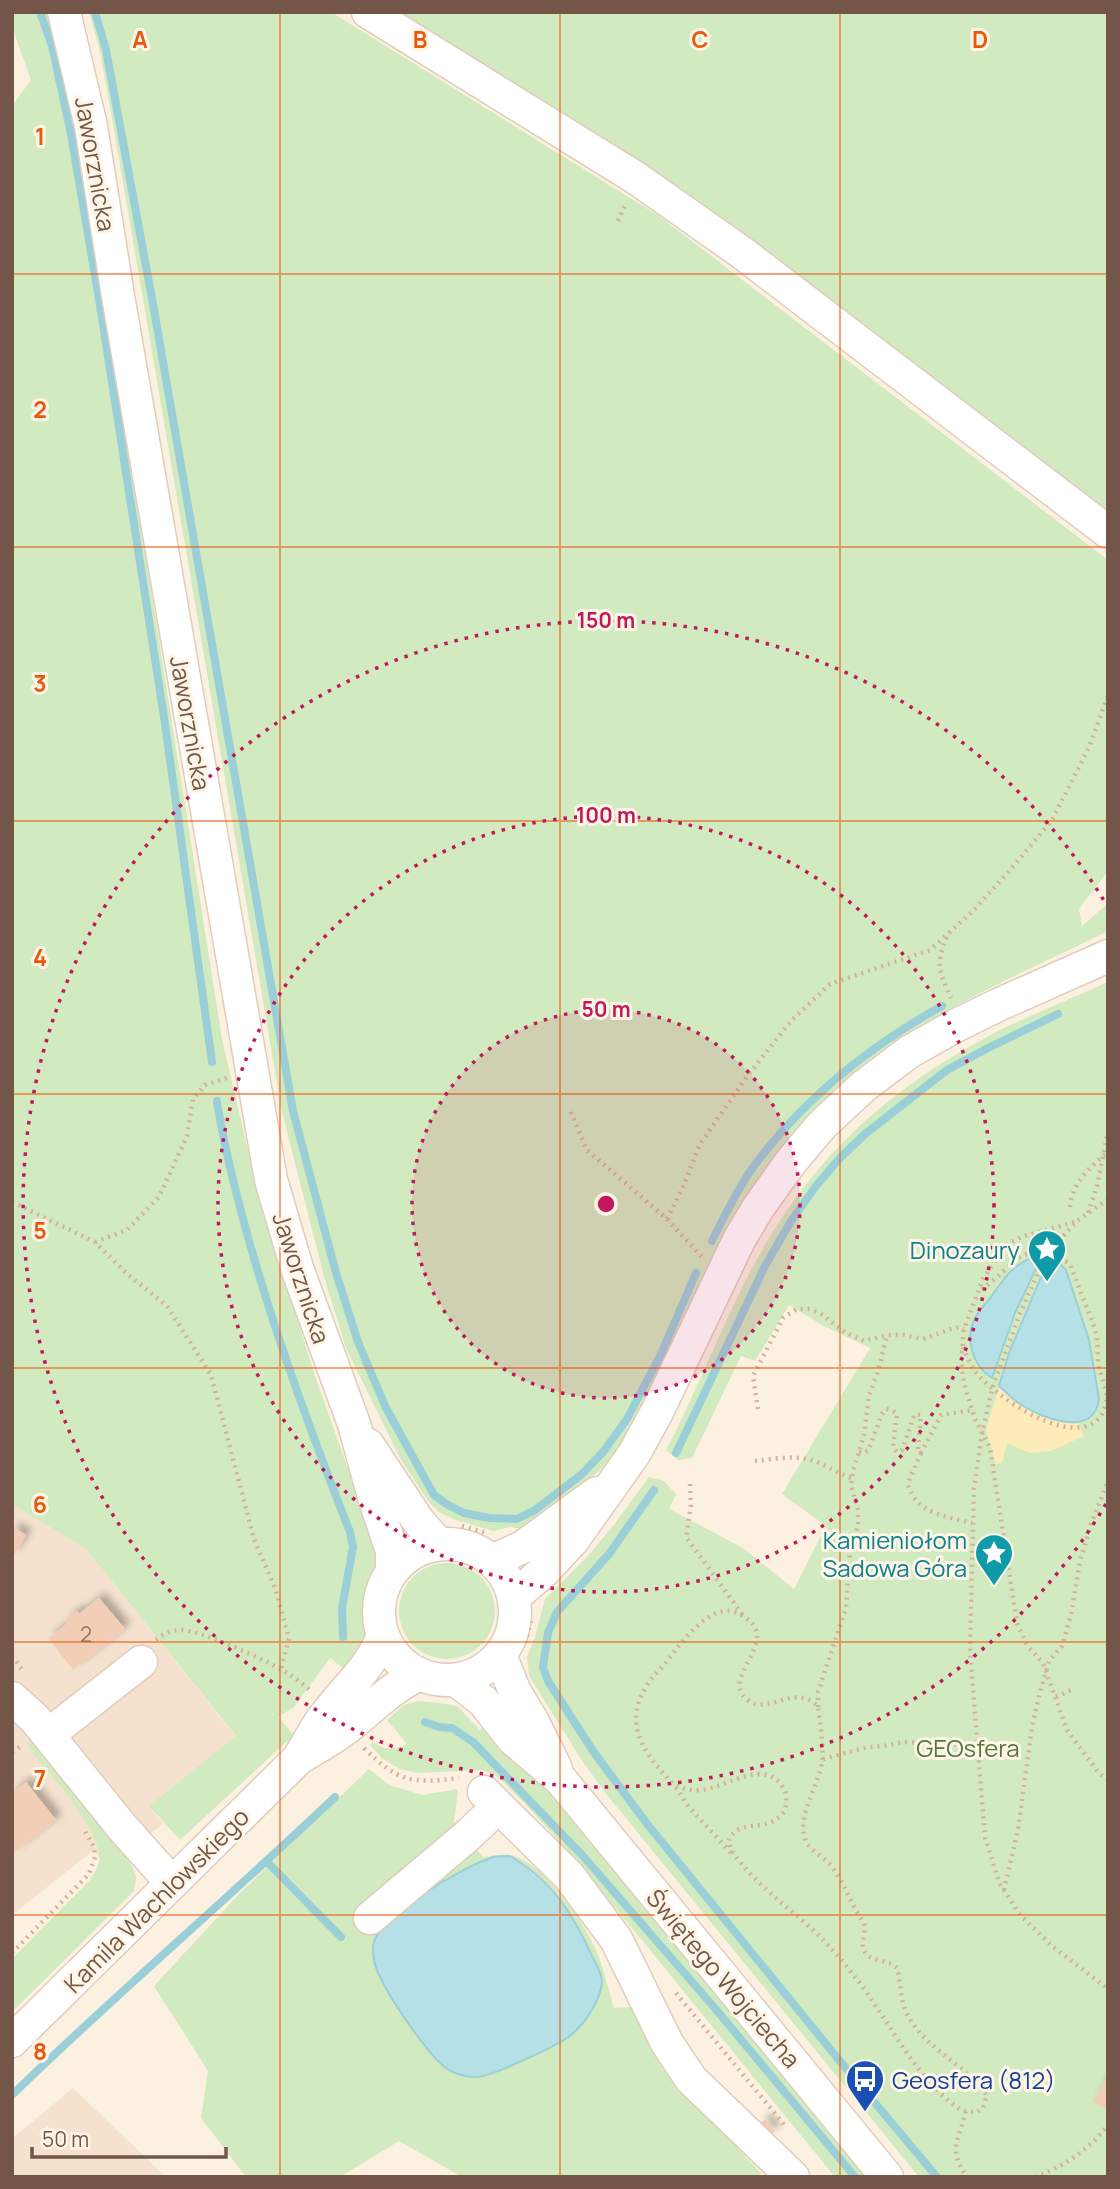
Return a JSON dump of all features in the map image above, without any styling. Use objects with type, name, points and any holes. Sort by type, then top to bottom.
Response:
[{"type":"street","name":"Jaworznicka","points":[[64,12],[91,126],[271,1180],[307,1300],[354,1424],[373,1497],[392,1551],[392,1570]]},
{"type":"street","points":[[368,12],[636,178],[752,261],[1108,532]]},
{"type":"street","points":[[523,1605],[505,1576],[480,1552],[458,1544],[439,1544],[419,1549],[402,1559],[392,1570],[384,1584],[379,1605],[380,1628],[396,1657],[412,1671],[433,1679],[456,1679],[475,1674],[511,1653],[510,1638],[515,1614],[523,1605],[544,1571],[573,1540],[634,1454],[658,1410],[723,1270],[758,1208],[822,1125],[864,1086],[909,1052],[964,1022],[1108,956]]},
{"type":"street","name":"Jaworznicka","points":[[354,1424],[419,1522],[439,1544]]},
{"type":"street","points":[[492,1561],[523,1547],[612,1482]]},
{"type":"street","name":"Kamila Wachlowskiego","points":[[299,1758],[326,1714],[376,1654],[383,1636]]},
{"type":"street","name":"Świętego Wojciecha","points":[[511,1653],[515,1692],[561,1780]]},
{"type":"street","points":[[48,1735],[141,1662]]},
{"type":"street","name":"Kamila Wachlowskiego","points":[[12,2041],[299,1758],[342,1731],[388,1692],[420,1674]]},
{"type":"street","name":"Świętego Wojciecha","points":[[456,1679],[483,1701],[513,1739],[561,1780],[887,2177]]},
{"type":"street","points":[[13,1699],[35,1719],[122,1827],[172,1883]]},
{"type":"street","points":[[370,1918],[466,1837],[491,1799],[569,1876],[616,1939],[667,2043],[691,2079],[793,2177]]},
{"type":"path","points":[[667,1219],[700,1144],[791,1021],[830,984],[930,950],[972,912],[1011,869],[1052,820],[1090,745],[1108,695]]},
{"type":"path","points":[[948,933],[939,956],[940,974],[964,1022]]},
{"type":"path","points":[[95,1242],[127,1230],[159,1197],[187,1136],[193,1099],[205,1085],[251,1070]]},
{"type":"path","points":[[571,1112],[587,1150],[667,1219],[702,1258],[723,1270]]},
{"type":"path","points":[[1087,1213],[1106,1153],[1108,1132]]},
{"type":"path","points":[[1070,1207],[1076,1184],[1106,1153]]},
{"type":"path","points":[[1108,1199],[1077,1221],[1047,1254],[1020,1313],[992,1389],[974,1488],[970,1651],[985,1838],[990,1857],[1004,1890],[1020,1915],[1053,1947],[1108,1989]]},
{"type":"path","points":[[12,1202],[95,1242],[126,1273],[167,1306],[211,1375],[254,1539],[275,1588],[289,1638],[281,1670]]},
{"type":"path","points":[[1077,1221],[1021,1237],[1004,1246],[988,1269],[964,1329],[961,1362],[972,1410],[990,1448],[1017,1623],[1027,1645],[1044,1663],[1045,1673],[1067,1730],[1099,1773],[1108,1780]]},
{"type":"path","points":[[963,1346],[977,1374],[992,1389],[1031,1415],[1069,1428],[1090,1425],[1100,1417],[1107,1397],[1097,1359],[1097,1339],[1093,1321],[1069,1263],[1047,1254],[1032,1252],[1020,1257],[997,1279],[979,1291]]},
{"type":"path","points":[[758,1409],[753,1376],[783,1318],[797,1309],[810,1309],[821,1314],[846,1333],[864,1340],[887,1335],[923,1339],[959,1327],[964,1329]]},
{"type":"path","points":[[743,1615],[725,1610],[705,1618],[647,1685],[640,1698],[635,1719],[648,1756],[686,1804],[732,1854],[778,1901],[838,1955],[921,2070],[944,2097],[966,2112],[977,2112],[984,2108],[987,2095],[978,2084],[929,2044],[914,2026],[902,2003],[897,1968],[867,1955],[863,1948],[864,1923],[856,1914],[832,1866],[808,1845],[804,1837],[804,1816],[823,1760],[818,1692],[846,1608],[850,1551],[858,1526],[852,1478],[864,1435],[869,1395],[887,1335]]},
{"type":"path","points":[[859,1452],[868,1451],[886,1409],[897,1414],[894,1447],[897,1452],[902,1450],[914,1416],[921,1415],[918,1449],[921,1453]]},
{"type":"path","points":[[972,1410],[941,1415],[908,1483],[917,1502],[933,1513],[972,1523]]},
{"type":"path","points":[[755,1461],[794,1458],[813,1460],[852,1478]]},
{"type":"path","points":[[1004,1890],[1018,1830],[1032,1727],[1045,1673],[1049,1661],[1062,1646],[1071,1615],[1080,1561],[1108,1481]]},
{"type":"path","points":[[690,1484],[691,1504],[686,1537],[752,1624],[758,1638],[740,1678],[743,1696],[759,1705],[792,1697],[815,1703],[818,1707]]},
{"type":"path","points":[[511,1653],[529,1634],[523,1605]]},
{"type":"path","points":[[141,1662],[157,1638],[182,1630],[211,1637],[281,1670],[313,1692]]},
{"type":"path","points":[[1056,1697],[1071,1690]]},
{"type":"path","points":[[823,1760],[867,1747],[903,1742],[977,1745]]},
{"type":"path","points":[[670,1783],[687,1790],[705,1790],[762,1774],[774,1777],[781,1784],[786,1800],[784,1812],[771,1824],[740,1828],[732,1833],[727,1841],[732,1854]]},
{"type":"path","points":[[966,2112],[955,2152],[967,2177]]},
{"type":"path","points":[[1035,2177],[1081,2152],[1097,2140],[1108,2125]]},
{"type":"shaded area","points":[[12,1504],[86,1549],[236,1737],[149,1806],[163,1824],[109,1868],[94,1850],[12,1915]]},
{"type":"shaded area","points":[[73,2088],[166,2177],[12,2177],[12,2139]]},
{"type":"green space","points":[[12,12],[48,12],[82,153],[222,1039],[252,1168],[318,1385],[360,1502],[383,1553],[379,1572],[365,1603],[366,1641],[349,1673],[330,1658],[294,1707],[278,1717],[294,1735],[180,1840],[149,1806],[236,1736],[86,1549],[12,1504],[12,106],[31,80],[12,27]]},
{"type":"green space","points":[[89,12],[331,12],[659,216],[1108,560],[1108,871],[1079,909],[1082,926],[1108,903],[1108,931],[976,995],[906,1035],[856,1072],[811,1115],[771,1163],[731,1224],[651,1394],[620,1447],[588,1481],[525,1530],[511,1527],[493,1531],[453,1519],[439,1512],[428,1501],[400,1458],[346,1348],[324,1277],[282,1112],[112,118],[100,52]]},
{"type":"green space","points":[[388,12],[1108,12],[1108,517]]},
{"type":"green space","name":"GEOsfera","points":[[1108,982],[1108,2177],[919,2177],[607,1795],[529,1676],[527,1657],[545,1599],[587,1557],[649,1477],[664,1481],[676,1494],[669,1509],[743,1548],[794,1589],[826,1526],[782,1494],[870,1348],[822,1325],[789,1305],[755,1361],[741,1356],[692,1458],[678,1460],[666,1450],[752,1268],[799,1193],[855,1130],[886,1103],[957,1054],[996,1032]]},
{"type":"green space","points":[[447,1563],[465,1567],[481,1577],[491,1593],[495,1611],[491,1629],[481,1645],[465,1655],[447,1659],[429,1655],[413,1645],[403,1629],[399,1611],[403,1593],[413,1577],[429,1567]]},
{"type":"green space","points":[[417,1701],[457,1706],[480,1730],[491,1722],[633,1889],[870,2177],[835,2177],[574,1857],[496,1775],[481,1770],[418,1773],[400,1769],[383,1759],[370,1745],[373,1742],[390,1749],[407,1744],[387,1720],[404,1705]]},
{"type":"green space","points":[[36,1738],[132,1866],[136,1877],[134,1891],[12,2012],[12,1959],[92,1878],[99,1862],[93,1835],[83,1818],[27,1746]]},
{"type":"green space","points":[[369,1769],[389,1785],[422,1795],[458,1789],[454,1823],[483,1857],[510,1855],[536,1868],[548,1880],[572,1909],[590,1938],[614,2008],[632,2007],[667,2074],[761,2173],[757,2177],[462,2177],[399,2141],[340,2177],[246,2177],[201,2118],[208,2071],[154,1986],[239,1894]]},
{"type":"sand","points":[[999,1386],[1025,1406],[1046,1417],[1078,1423],[1084,1436],[1051,1451],[1030,1453],[1007,1443],[1002,1463],[996,1464],[986,1431]]},
{"type":"water","points":[[1032,1258],[1040,1260],[1015,1313],[992,1378],[979,1366],[972,1350],[972,1324],[1009,1273]]},
{"type":"water","points":[[1047,1263],[1060,1264],[1066,1270],[1089,1340],[1099,1399],[1095,1411],[1088,1419],[1077,1422],[1041,1415],[1017,1402],[999,1386],[1009,1353]]},
{"type":"water","points":[[510,1856],[538,1876],[569,1912],[600,1972],[601,1989],[590,2013],[567,2038],[506,2068],[481,2076],[465,2076],[441,2064],[412,2029],[380,1977],[373,1946],[378,1934],[390,1921],[424,1893],[481,1862],[494,1857]]},
{"type":"building","points":[[12,1527],[26,1535],[12,1558]]},
{"type":"building","points":[[99,1598],[125,1629],[73,1670],[48,1638],[62,1628],[68,1622],[66,1620],[77,1611],[79,1614]]},
{"type":"building","points":[[26,1782],[56,1820],[12,1854],[12,1793]]},
{"type":"building","points":[[1108,2075],[1108,2108],[1107,2110],[1093,2102]]},
{"type":"building","points":[[766,2119],[775,2131],[768,2136],[759,2124]]},
{"type":"waterway","points":[[40,12],[52,46],[71,134],[100,305],[164,717],[212,1062]]},
{"type":"waterway","points":[[95,12],[106,50],[153,304],[293,1111],[336,1273],[358,1342],[386,1408],[434,1495],[464,1513],[489,1518],[517,1519],[535,1510],[581,1475],[603,1452],[627,1419],[661,1354],[696,1273]]},
{"type":"waterway","points":[[712,1241],[751,1170],[792,1121],[862,1058],[942,1006]]},
{"type":"waterway","points":[[676,1453],[765,1266],[791,1221],[839,1159],[865,1134],[947,1070],[1058,1014]]},
{"type":"waterway","points":[[217,1101],[245,1226],[280,1342],[350,1532],[353,1547],[342,1608],[343,1637]]},
{"type":"waterway","points":[[654,1490],[609,1554],[557,1612],[548,1633],[543,1667],[548,1681],[593,1751],[648,1825],[937,2177]]},
{"type":"waterway","points":[[425,1722],[452,1728],[473,1742],[583,1856],[719,2013],[855,2177]]},
{"type":"waterway","points":[[12,2095],[335,1797]]},
{"type":"waterway","points":[[267,1862],[341,1937]]},
{"type":"place","name":"Dinozaury","points":[[1047,1283]]},
{"type":"place","name":"Kamieniołom Sadowa Góra","points":[[994,1587]]},
{"type":"place","name":"Geosfera (812)","points":[[865,2113]]}]
